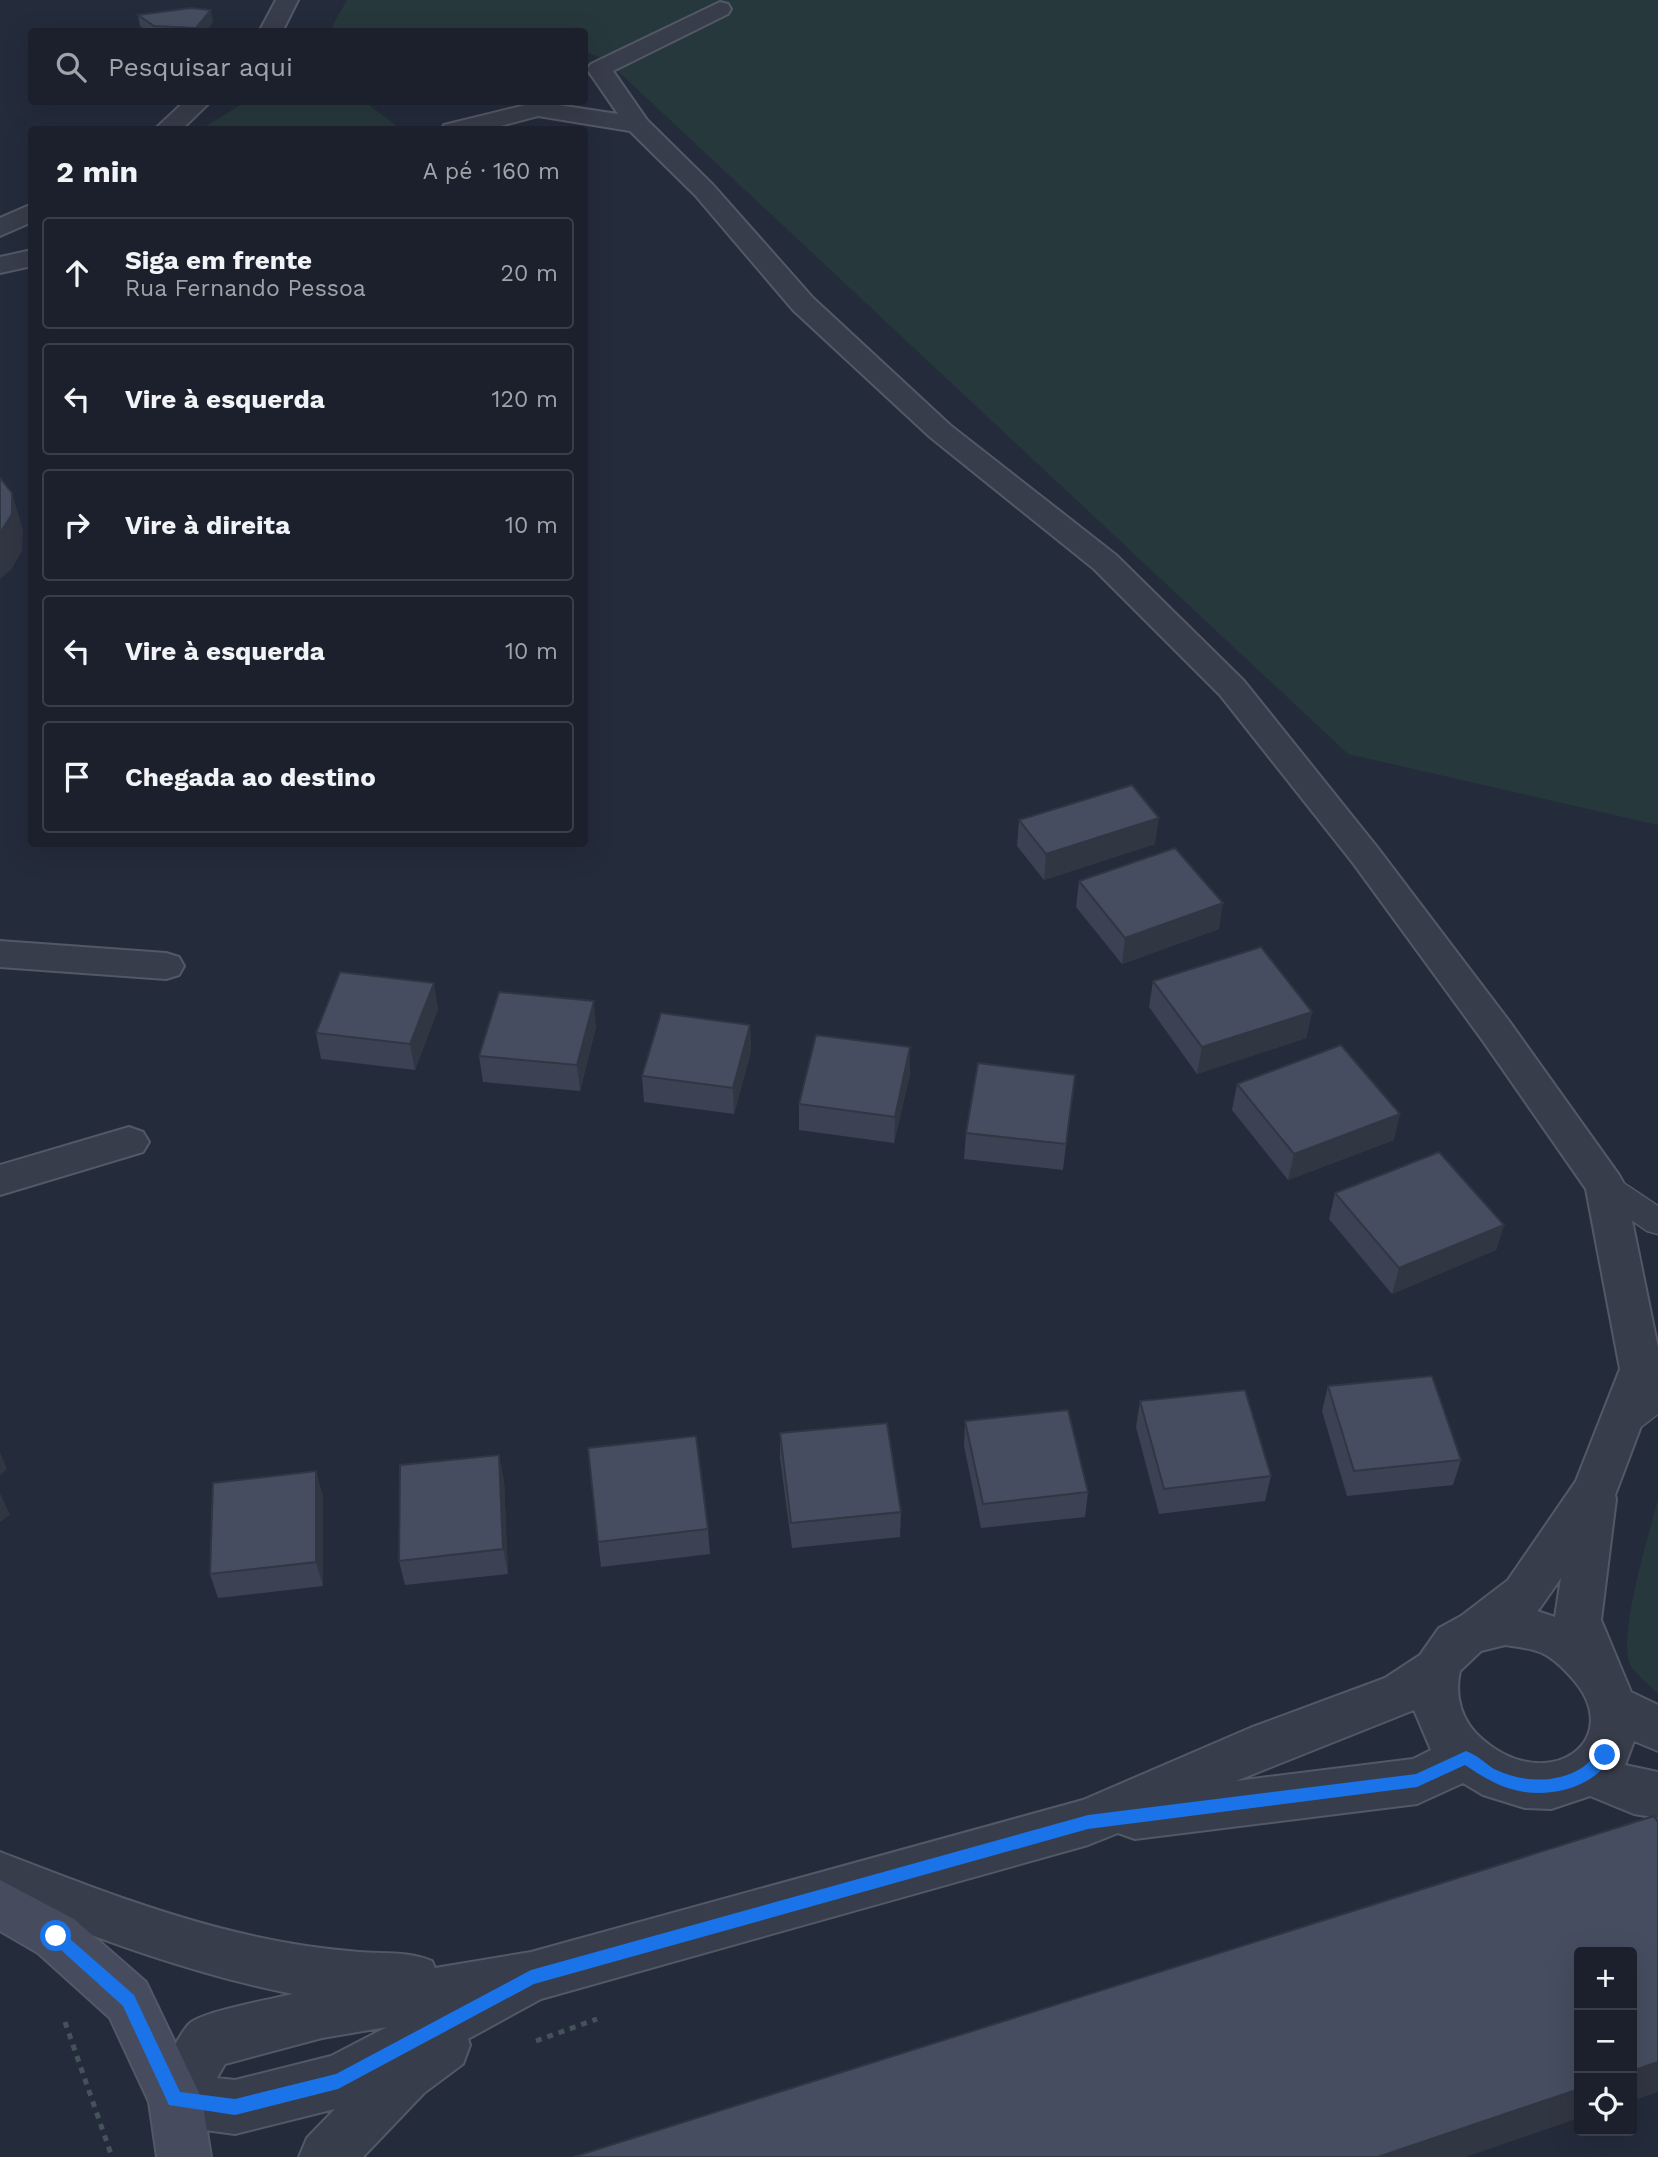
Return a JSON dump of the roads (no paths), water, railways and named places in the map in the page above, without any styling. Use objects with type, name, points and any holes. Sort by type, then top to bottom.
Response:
[{"type":"main road","points":[[0,1904],[56,1936],[128,2000],[175,2099],[184,2157]]},
{"type":"street","points":[[272,28],[287,0]]},
{"type":"street","points":[[720,9],[592,74],[638,125],[704,190],[803,304],[940,431],[1105,562],[1232,688],[1365,855],[1496,1031],[1605,1186],[1641,1369],[1595,1490],[1524,1594],[1478,1630],[1459,1640],[1445,1653],[1436,1670],[1433,1693],[1437,1716],[1449,1739],[1466,1758],[1490,1774],[1516,1784],[1542,1786],[1567,1783],[1588,1773],[1605,1755],[1614,1732],[1608,1694],[1578,1620],[1595,1490]]},
{"type":"street","points":[[171,126],[195,105]]},
{"type":"street","points":[[468,126],[544,105],[638,125]]},
{"type":"street","points":[[0,228],[28,214]]},
{"type":"street","points":[[0,265],[28,259]]},
{"type":"street","points":[[0,954],[166,966]]},
{"type":"street","points":[[0,1180],[129,1142]]},
{"type":"street","points":[[1478,1630],[1505,1625],[1543,1633],[1562,1641],[1586,1658],[1608,1694],[1658,1729]]},
{"type":"street","points":[[531,1977],[338,2081],[235,2107],[175,2099],[208,2042],[322,2012],[531,1977],[1088,1822],[1267,1744],[1402,1693],[1436,1670]]},
{"type":"street","points":[[1088,1822],[1417,1780],[1466,1758]]},
{"type":"street","points":[[1588,1773],[1634,1791],[1658,1795]]},
{"type":"street","points":[[0,1877],[114,1921],[226,1957],[369,1980],[531,1977]]},
{"type":"street","points":[[326,2157],[405,2074],[531,1977]]},
{"type":"lane","points":[[1605,1186],[1658,1222]]},
{"type":"lane","points":[[1622,1422],[1658,1395]]}]
